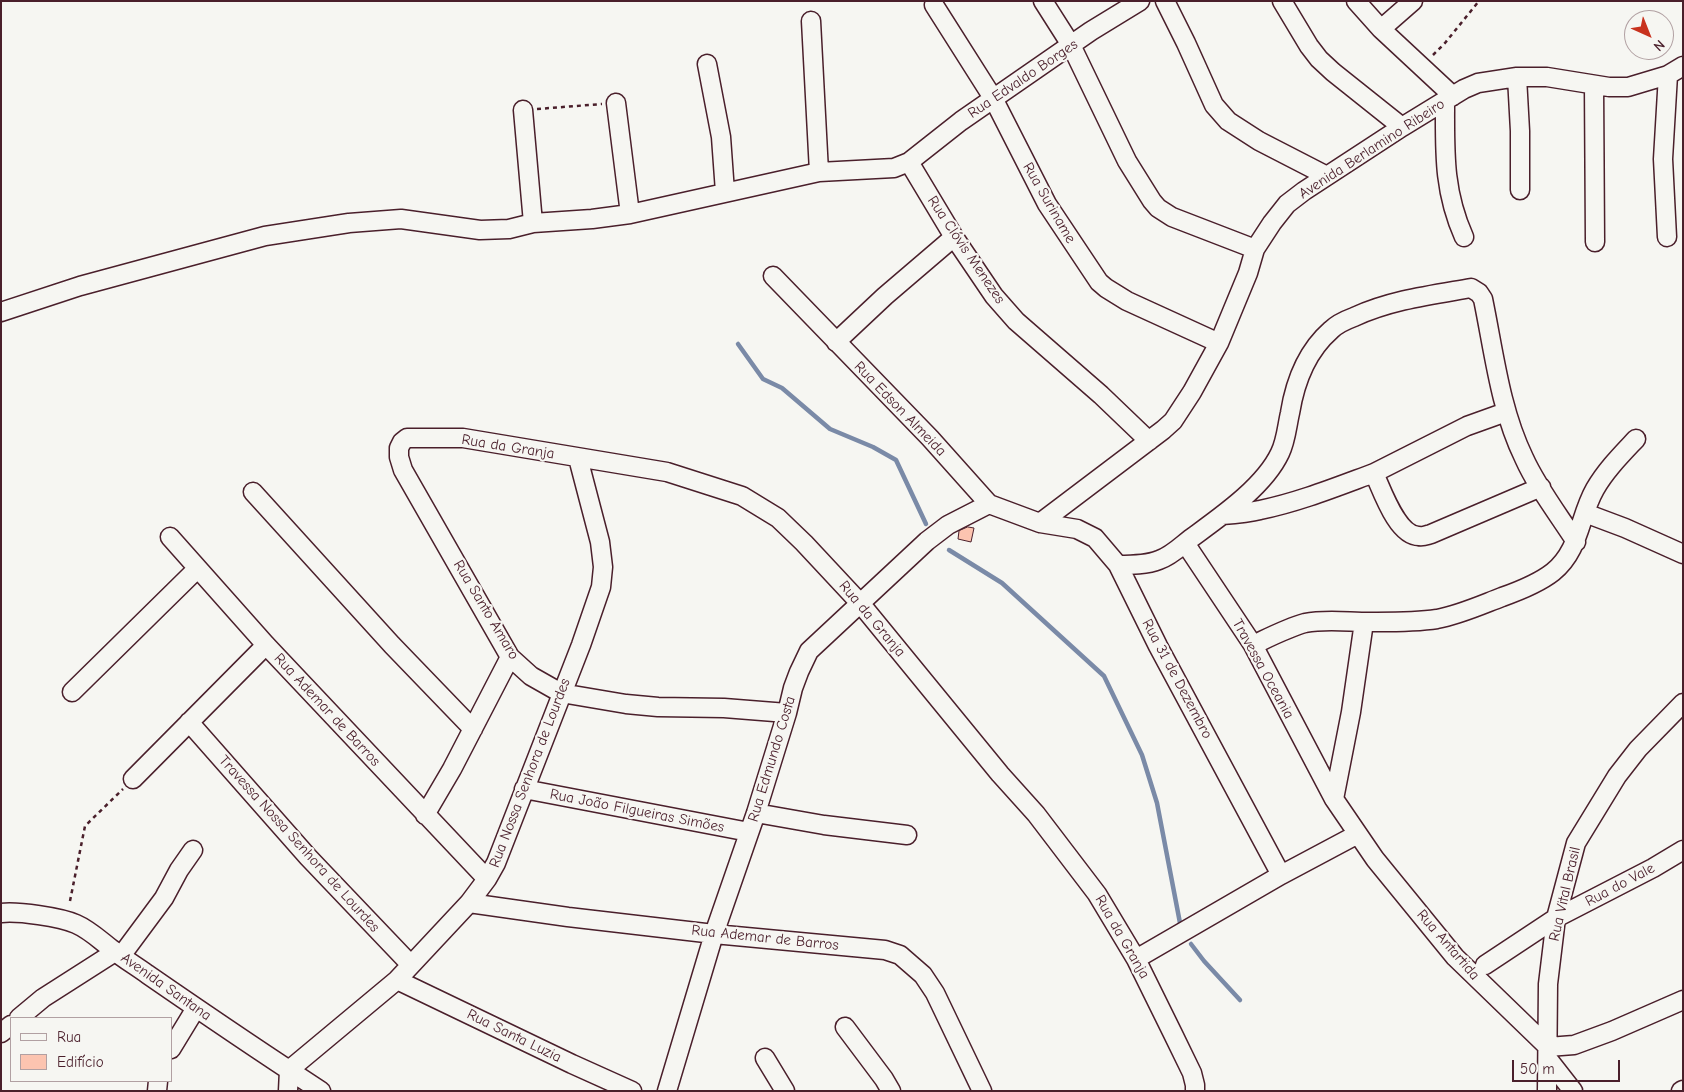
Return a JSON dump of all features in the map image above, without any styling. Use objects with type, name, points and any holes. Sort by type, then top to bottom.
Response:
[{"type":"street","points":[[1043,1],[1071,45],[1127,161],[1152,201],[1158,208],[1172,217],[1255,250]]},
{"type":"street","name":"Rua Edvaldo Borges","points":[[910,162],[961,120],[1071,45],[1140,1]]},
{"type":"street","points":[[1164,1],[1186,43],[1214,106],[1228,121],[1259,141],[1327,176]]},
{"type":"street","points":[[1282,1],[1309,46],[1319,58],[1333,72],[1402,127]]},
{"type":"street","points":[[1356,1],[1381,29],[1421,66],[1449,99],[1447,184],[1455,217],[1464,237]]},
{"type":"street","points":[[1381,29],[1414,1]]},
{"type":"street","name":"Rua Suriname","points":[[934,5],[993,98],[1047,204],[1099,282],[1128,301],[1219,343]]},
{"type":"street","points":[[811,21],[819,172]]},
{"type":"street","points":[[707,64],[721,137],[726,192]]},
{"type":"street","name":"Avenida Berlamino Ribeiro","points":[[1040,523],[1173,421],[1192,392],[1219,343],[1248,274],[1255,250],[1287,204],[1304,191],[1402,127],[1478,83],[1517,77],[1548,77],[1594,85],[1628,86],[1668,75],[1683,66]]},
{"type":"street","points":[[1667,237],[1664,159],[1668,75]]},
{"type":"street","points":[[1517,77],[1520,130],[1520,190]]},
{"type":"street","points":[[1594,85],[1595,242]]},
{"type":"street","points":[[616,103],[630,214]]},
{"type":"street","points":[[523,110],[534,223]]},
{"type":"street","points":[[1,312],[80,286],[264,236],[349,223],[401,219],[480,230],[509,229],[534,223],[630,214],[819,172],[894,168],[910,162]]},
{"type":"street","name":"Rua Clóvis Menezes","points":[[910,162],[954,237],[994,296],[1016,321],[1100,395],[1148,441]]},
{"type":"street","points":[[836,342],[885,296],[954,237]]},
{"type":"street","name":"Rua Edson Almeida","points":[[772,276],[930,438],[989,504],[1040,523]]},
{"type":"street","points":[[1118,566],[1159,560],[1170,554],[1222,515],[1260,481],[1281,452],[1298,380],[1308,358],[1331,329],[1364,312],[1404,300],[1471,288],[1479,292],[1483,300],[1506,412],[1524,459],[1576,542]]},
{"type":"street","points":[[1222,515],[1258,511],[1308,497],[1374,473],[1467,426],[1506,412]]},
{"type":"street","name":"Rua da Granja","points":[[403,470],[399,457],[399,448],[407,438],[463,438],[667,472],[742,496],[778,518],[860,603],[1000,774],[1036,814],[1097,894],[1136,959],[1192,1073],[1196,1085],[1195,1091]]},
{"type":"street","points":[[1253,645],[1304,623],[1322,620],[1417,622],[1457,614],[1510,594],[1552,573],[1564,561],[1576,542],[1595,489],[1616,460],[1636,440]]},
{"type":"street","name":"Rua Nossa Senhora de Lourdes","points":[[288,1070],[397,980],[469,903],[488,879],[595,607],[601,587],[603,568],[600,542],[578,458]]},
{"type":"street","name":"Rua Santo Amaro","points":[[403,470],[510,657],[531,676],[561,693],[626,704],[787,713]]},
{"type":"street","points":[[1374,473],[1403,529],[1410,534],[1419,536],[1431,534],[1541,487]]},
{"type":"street","points":[[253,492],[392,645],[473,729]]},
{"type":"street","name":"Rua Edmundo Costa","points":[[667,1091],[714,934],[756,814],[793,688],[809,651],[938,532],[989,504]]},
{"type":"street","points":[[1585,513],[1626,528],[1683,554]]},
{"type":"street","name":"Rua 31 de Dezembro","points":[[1040,523],[1064,525],[1095,538],[1118,566],[1172,672],[1281,874]]},
{"type":"street","name":"Rua Ademar de Barros","points":[[170,537],[266,645],[425,815],[488,879]]},
{"type":"street","name":"Travessa Oceania","points":[[1185,543],[1253,645],[1334,800]]},
{"type":"street","points":[[72,692],[197,569]]},
{"type":"street","points":[[1334,800],[1351,712],[1364,622]]},
{"type":"street","points":[[133,779],[266,645]]},
{"type":"street","points":[[425,815],[452,769],[510,657]]},
{"type":"street","name":"Rua Vital Brasil","points":[[1547,1091],[1548,984],[1556,918],[1576,843],[1617,776],[1638,749],[1683,703]]},
{"type":"street","name":"Travessa Nossa Senhora de Lourdes","points":[[189,722],[308,857],[411,965]]},
{"type":"street","name":"Rua João Filgueiras Simões","points":[[524,789],[749,832]]},
{"type":"street","name":"Rua Antartida","points":[[1334,800],[1375,858],[1456,957],[1548,1053],[1573,1091]]},
{"type":"street","points":[[756,814],[824,826],[907,835]]},
{"type":"street","points":[[1136,959],[1281,874],[1358,834]]},
{"type":"street","points":[[20,1017],[44,998],[118,954],[164,898],[179,870],[193,850]]},
{"type":"street","name":"Rua do Vale","points":[[1485,965],[1556,918],[1653,868],[1683,850]]},
{"type":"street","name":"Rua Ademar de Barros","points":[[469,903],[714,934],[886,950],[900,955],[923,975],[935,993],[982,1091]]},
{"type":"street","name":"Avenida Santana","points":[[1,913],[9,912],[30,915],[76,924],[196,1008],[321,1091]]},
{"type":"street","name":"Rua Santa Luzia","points":[[397,980],[632,1091]]},
{"type":"street","points":[[1548,1053],[1574,1046],[1683,1000]]},
{"type":"street","points":[[172,1047],[196,1008]]},
{"type":"street","points":[[845,1027],[884,1078],[891,1091]]},
{"type":"street","points":[[765,1058],[785,1091]]},
{"type":"street","points":[[288,1070],[288,1091]]},
{"type":"path","points":[[1421,66],[1445,43],[1479,1]]},
{"type":"path","points":[[523,110],[616,103]]},
{"type":"path","points":[[70,901],[85,826],[133,779]]},
{"type":"building","points":[[968,527],[974,528],[971,542],[958,539],[959,531]]},
{"type":"waterway","points":[[738,344],[763,379],[782,388],[830,429],[873,447],[896,460],[926,524]]},
{"type":"waterway","points":[[949,550],[1002,583],[1104,676],[1142,755],[1157,803],[1180,923]]},
{"type":"waterway","points":[[1191,944],[1240,1000]]}]
